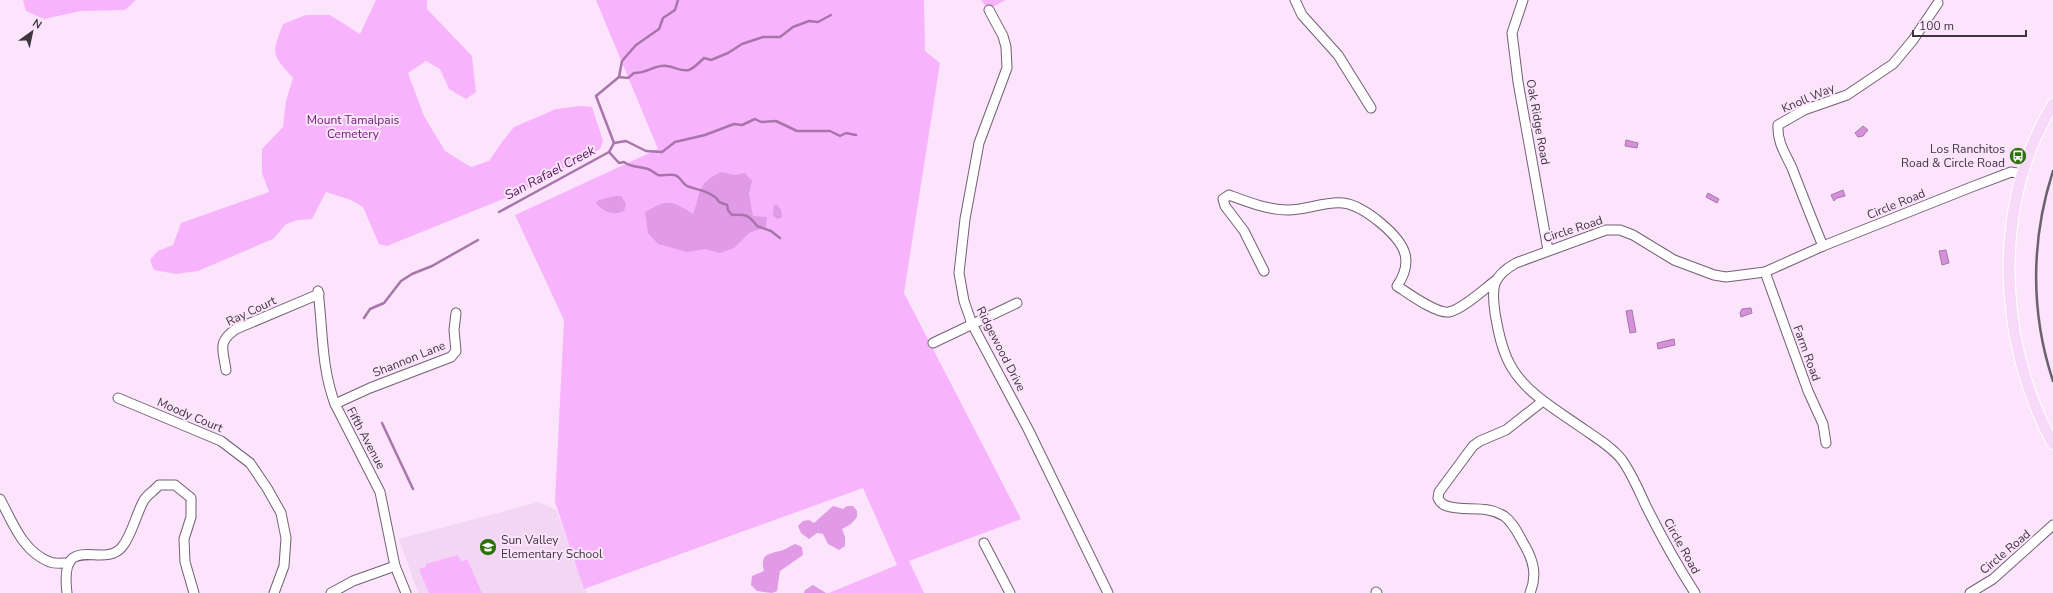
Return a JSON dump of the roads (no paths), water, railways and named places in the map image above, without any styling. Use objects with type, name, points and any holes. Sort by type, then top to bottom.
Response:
[{"type":"main road","points":[[2053,104],[2036,138],[2023,174],[2015,206],[2010,240],[2009,287],[2013,320],[2025,378],[2034,404],[2053,444]]},
{"type":"street","points":[[1295,0],[1302,15],[1338,55],[1371,108]]},
{"type":"street","name":"Oak Ridge Road","points":[[1523,0],[1512,33],[1518,82],[1548,250]]},
{"type":"street","name":"Knoll Way","points":[[1823,246],[1791,167],[1779,144],[1777,135],[1778,125],[1804,110],[1848,94],[1893,64],[1913,40],[1938,3]]},
{"type":"street","name":"Ridgewood Drive","points":[[989,10],[1003,36],[1006,47],[1007,68],[979,143],[965,219],[959,273],[964,301],[972,324],[1028,429],[1108,593]]},
{"type":"street","name":"Circle Road","points":[[1695,593],[1665,543],[1622,460],[1600,440],[1543,400],[1526,386],[1511,367],[1497,324],[1494,302],[1495,281],[1504,270],[1548,250],[1606,230],[1620,230],[1646,242],[1674,260],[1714,276],[1726,277],[1765,272],[1823,246],[2011,172],[2023,174]]},
{"type":"street","points":[[1264,271],[1244,231],[1225,206],[1223,198],[1225,196],[1230,194],[1270,208],[1289,210],[1342,202],[1350,204],[1378,220],[1394,236],[1405,254],[1405,274],[1397,286],[1439,312],[1449,312],[1459,307],[1495,281]]},
{"type":"street","name":"Farm Road","points":[[1765,272],[1808,391],[1823,424],[1826,443]]},
{"type":"street","name":"Ray Court","points":[[226,370],[223,344],[226,336],[236,329],[318,292]]},
{"type":"street","name":"Fifth Avenue","points":[[318,292],[321,343],[330,392],[380,492],[395,566],[406,593]]},
{"type":"street","points":[[933,343],[1017,303]]},
{"type":"street","name":"Shannon Lane","points":[[335,404],[370,388],[451,357],[456,351],[454,330],[456,313]]},
{"type":"street","name":"Moody Court","points":[[118,398],[221,441],[250,463],[267,488],[281,513],[286,538],[284,566],[274,593]]},
{"type":"street","points":[[1530,593],[1535,574],[1530,556],[1511,523],[1504,516],[1495,512],[1480,508],[1447,506],[1440,502],[1438,498],[1440,492],[1473,446],[1511,427],[1543,400]]},
{"type":"street","points":[[67,593],[66,574],[69,563],[77,555],[107,555],[122,548],[145,500],[159,485],[176,485],[191,498],[191,517],[184,539],[185,562],[194,593]]},
{"type":"street","points":[[0,499],[20,538],[34,553],[51,563],[69,563]]},
{"type":"street","name":"Circle Road","points":[[1970,593],[1993,579],[2053,526]]},
{"type":"street","points":[[984,543],[1010,593]]},
{"type":"street","points":[[331,593],[353,581],[395,566]]},
{"type":"waterway","name":"San Rafael Creek","points":[[499,212],[609,152],[614,143],[596,96],[619,77],[622,61],[636,45],[659,29],[663,18],[675,10],[678,0]]},
{"type":"waterway","points":[[619,77],[628,78],[634,73],[643,72],[658,66],[689,70],[704,58],[711,60],[728,53],[742,44],[763,37],[780,37],[793,27],[809,21],[818,22],[831,15]]},
{"type":"waterway","points":[[614,143],[626,141],[646,151],[662,152],[675,142],[705,135],[734,124],[742,125],[755,119],[761,122],[776,121],[797,131],[830,131],[840,136],[846,133],[856,135]]},
{"type":"waterway","points":[[609,152],[619,163],[624,162],[633,166],[648,169],[658,175],[672,175],[680,178],[687,186],[705,192],[713,196],[719,202],[727,205],[728,210],[732,215],[747,216],[757,226],[771,231],[780,238]]},
{"type":"waterway","name":"San Rafael Creek","points":[[364,318],[370,309],[384,303],[401,281],[412,274],[432,266],[478,240]]},
{"type":"waterway","name":"San Rafael Creek","points":[[382,423],[413,489]]},
{"type":"railway","points":[[2053,171],[2040,223],[2036,276],[2040,329],[2045,355],[2053,381]]},
{"type":"place","name":"Los Ranchitos Road & Circle Road","points":[[2018,156]]},
{"type":"place","name":"Sun Valley Elementary School","points":[[488,547]]},
{"type":"park label","name":"Mount Tamalpais Cemetery","points":[[353,127]]}]
